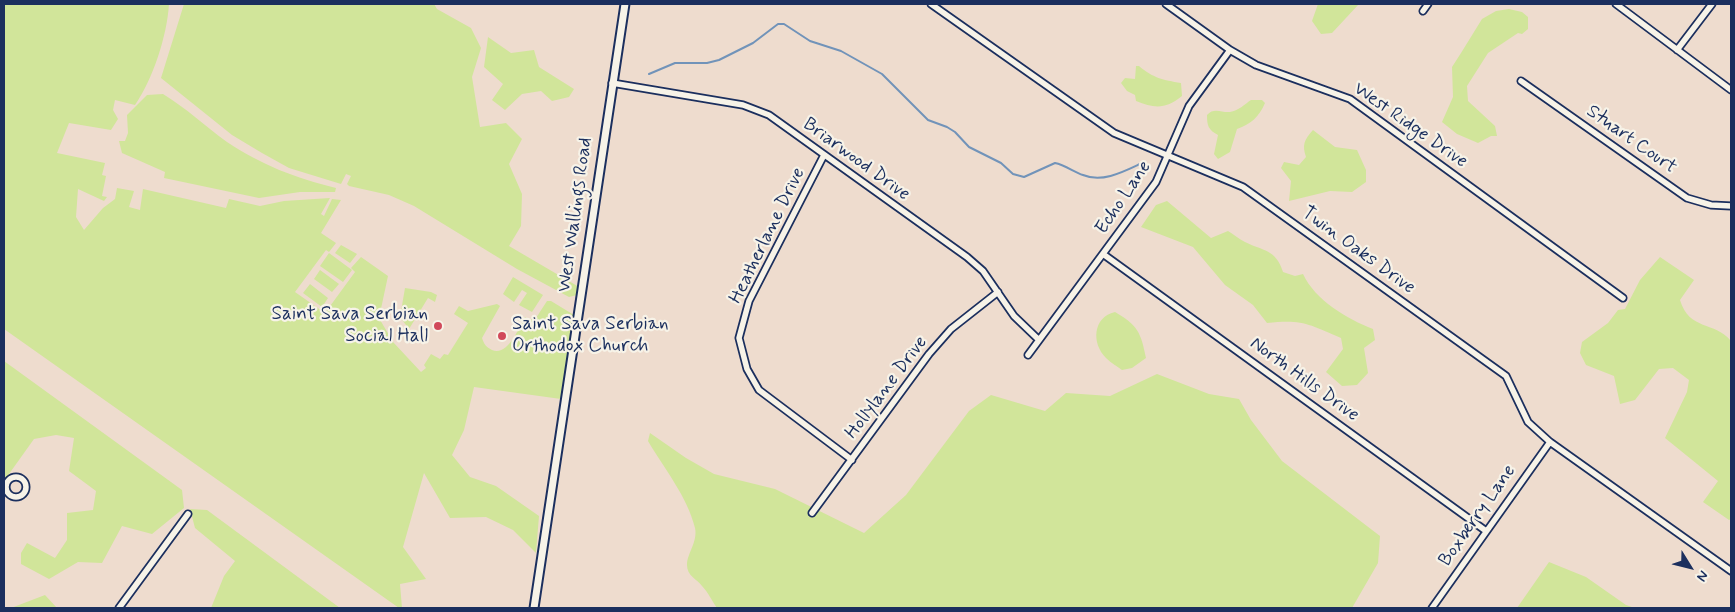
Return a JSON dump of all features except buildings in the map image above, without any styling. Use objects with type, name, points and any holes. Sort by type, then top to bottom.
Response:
[{"type":"street","name":"West Wallings Road","points":[[534,608],[625,4]]},
{"type":"street","name":"Twin Oaks Drive","points":[[931,4],[1114,134],[1244,187],[1506,376],[1528,422],[1550,442],[1731,571]]},
{"type":"street","name":"West Ridge Drive","points":[[1166,4],[1230,50],[1256,65],[1350,99],[1623,298]]},
{"type":"street","points":[[1423,11],[1428,4]]},
{"type":"street","points":[[1616,4],[1731,90]]},
{"type":"street","points":[[1677,50],[1712,4]]},
{"type":"street","name":"Echo Lane","points":[[1028,355],[1156,182],[1169,156],[1189,106],[1230,50]]},
{"type":"street","name":"Stuart Court","points":[[1521,81],[1688,198],[1710,205],[1731,206]]},
{"type":"street","name":"Briarwood Drive","points":[[612,82],[743,105],[769,115],[967,257],[983,271],[1014,316],[1039,340]]},
{"type":"street","name":"Heatherlane Drive","points":[[824,156],[749,300],[740,338],[746,370],[759,390],[852,460]]},
{"type":"street","name":"North Hills Drive","points":[[1103,254],[1486,531]]},
{"type":"street","name":"Hollylane Drive","points":[[812,513],[929,354],[951,330],[998,292]]},
{"type":"street","name":"Boxberry Lane","points":[[1432,608],[1550,442]]},
{"type":"street","points":[[119,608],[188,514]]},
{"type":"green space","points":[[4,4],[169,4],[158,57],[148,83],[135,105],[115,100],[113,110],[118,119],[111,130],[69,123],[57,153],[105,163],[102,175],[106,176],[102,196],[107,197],[104,201],[78,189],[76,217],[84,230],[103,208],[115,199],[117,188],[134,191],[129,207],[140,210],[143,189],[226,208],[229,199],[260,206],[284,201],[330,198],[321,214],[324,216],[332,199],[341,200],[321,233],[336,243],[329,252],[326,250],[295,292],[325,313],[355,272],[351,268],[361,257],[388,276],[379,318],[393,342],[421,372],[426,368],[424,365],[431,354],[440,359],[444,354],[448,355],[468,323],[454,314],[459,306],[468,311],[497,304],[500,306],[482,338],[488,348],[497,351],[503,349],[512,340],[525,317],[530,320],[536,318],[547,301],[551,301],[574,315],[561,399],[474,387],[464,430],[452,455],[470,477],[496,486],[539,516],[536,553],[513,530],[486,517],[450,518],[424,473],[403,547],[426,579],[400,584],[402,608],[399,608],[4,329]]},
{"type":"green space","points":[[184,4],[434,4],[437,9],[471,28],[481,48],[472,77],[480,127],[506,123],[522,139],[509,164],[522,194],[521,226],[509,246],[579,287],[577,295],[569,297],[517,269],[414,206],[389,195],[349,186],[347,184],[351,176],[346,174],[341,184],[289,168],[232,135],[161,78]]},
{"type":"green space","points":[[1318,4],[1359,4],[1332,33],[1321,34],[1312,21]]},
{"type":"green space","points":[[1509,9],[1522,12],[1528,17],[1528,29],[1522,34],[1518,33],[1488,53],[1467,86],[1468,101],[1495,126],[1497,136],[1491,136],[1478,143],[1457,134],[1442,122],[1453,97],[1452,67],[1482,19],[1496,11]]},
{"type":"green space","points":[[488,37],[511,53],[534,50],[539,67],[574,89],[569,97],[552,101],[541,91],[522,94],[505,110],[492,100],[503,84],[484,67]]},
{"type":"green space","points":[[1136,66],[1158,78],[1181,83],[1182,96],[1171,103],[1160,106],[1136,101],[1135,95],[1127,91],[1121,83],[1125,78],[1135,79]]},
{"type":"green space","points":[[163,94],[240,150],[279,170],[336,188],[335,192],[300,192],[259,198],[164,178],[165,172],[122,153],[119,141],[125,141],[128,133],[127,115],[147,95]]},
{"type":"green space","points":[[1251,100],[1262,100],[1265,103],[1254,119],[1237,129],[1230,152],[1218,159],[1214,154],[1218,135],[1209,127],[1207,115],[1212,111],[1227,112],[1239,109]]},
{"type":"green space","points":[[1313,130],[1335,147],[1357,150],[1366,170],[1366,182],[1352,192],[1330,191],[1289,201],[1291,181],[1281,168],[1284,162],[1299,165],[1306,157],[1305,143]]},
{"type":"green space","points":[[1167,201],[1211,238],[1228,231],[1245,242],[1273,255],[1283,272],[1295,276],[1303,274],[1315,292],[1333,308],[1373,329],[1375,340],[1364,348],[1368,373],[1357,385],[1342,386],[1326,372],[1343,349],[1341,338],[1321,329],[1297,322],[1267,323],[1253,305],[1225,285],[1193,247],[1141,227],[1156,205]]},
{"type":"green space","points":[[341,245],[357,254],[350,263],[335,253]]},
{"type":"green space","points":[[329,253],[352,270],[343,282],[320,266]]},
{"type":"green space","points":[[1660,257],[1694,280],[1680,300],[1684,310],[1696,321],[1725,335],[1731,341],[1731,519],[1729,520],[1703,502],[1718,481],[1665,438],[1687,392],[1689,380],[1673,368],[1659,369],[1635,400],[1620,404],[1614,376],[1586,365],[1580,353],[1582,342],[1608,323],[1618,310],[1625,309],[1640,280]]},
{"type":"green space","points":[[320,270],[339,284],[332,292],[314,279]]},
{"type":"green space","points":[[513,277],[543,295],[532,312],[519,305],[527,293],[522,290],[514,302],[503,294]]},
{"type":"green space","points":[[310,284],[328,298],[322,307],[303,293]]},
{"type":"green space","points":[[405,288],[431,292],[437,295],[435,302],[428,298],[409,329],[400,317]]},
{"type":"green space","points":[[1115,312],[1134,326],[1142,342],[1146,358],[1132,368],[1122,370],[1106,358],[1098,345],[1097,331],[1102,319]]},
{"type":"green space","points":[[4,361],[182,490],[184,508],[152,534],[122,526],[102,563],[78,562],[49,579],[21,564],[21,553],[27,543],[55,558],[67,540],[67,513],[93,510],[96,491],[69,471],[74,438],[56,435],[34,439],[4,481]]},
{"type":"green space","points":[[1157,374],[1209,394],[1239,399],[1251,420],[1282,461],[1380,536],[1378,563],[1352,608],[717,608],[704,588],[687,569],[687,561],[696,533],[695,528],[687,505],[648,441],[650,433],[686,458],[714,474],[775,489],[864,533],[906,495],[969,411],[991,395],[1045,411],[1066,393],[1110,396]]},
{"type":"green space","points":[[190,509],[207,510],[340,608],[211,608],[224,576],[235,561],[195,528]]},
{"type":"green space","points":[[1549,562],[1586,577],[1626,605],[1635,608],[1517,608]]},
{"type":"green space","points":[[45,595],[57,608],[11,608]]},
{"type":"waterway","points":[[649,74],[675,63],[707,63],[719,60],[753,43],[778,24],[784,24],[810,41],[841,51],[882,74],[928,120],[955,132],[969,147],[1001,163],[1013,174],[1024,177],[1055,163],[1083,175],[1098,178],[1112,176],[1140,164]]},
{"type":"place","name":"Saint Sava Serbian Social Hall","points":[[438,326]]},
{"type":"place","name":"Saint Sava Serbian Orthodox Church","points":[[502,336]]}]
